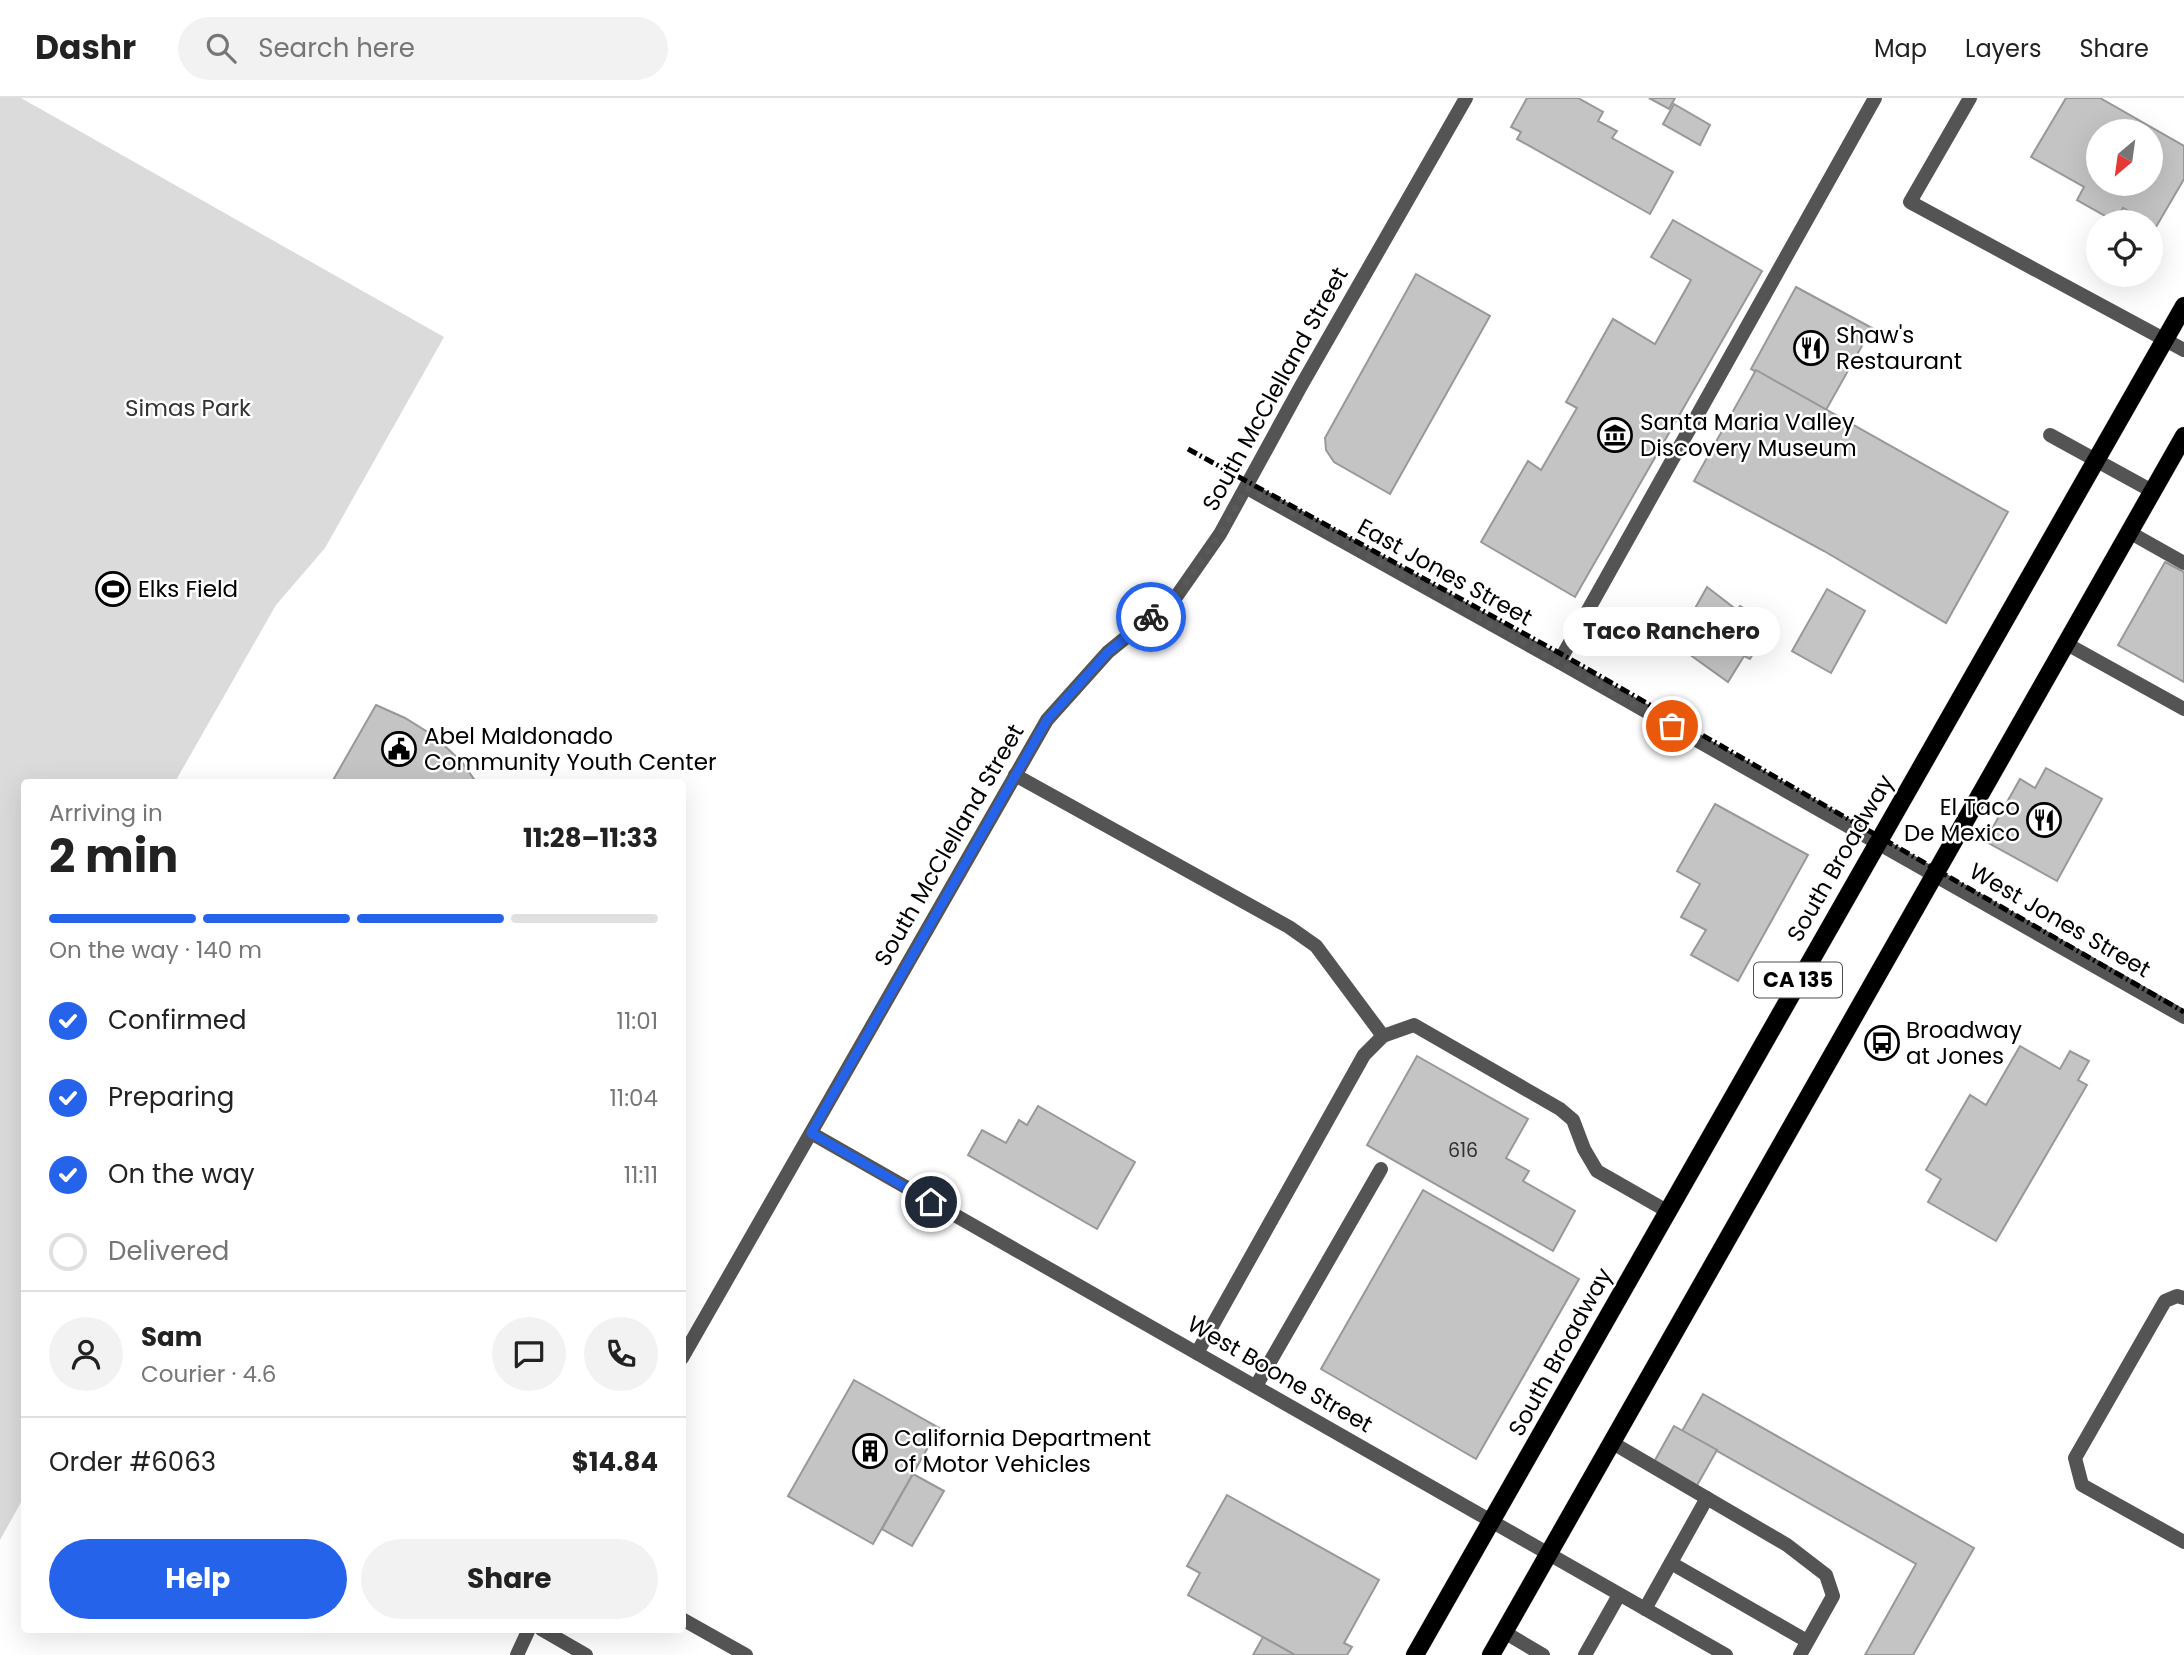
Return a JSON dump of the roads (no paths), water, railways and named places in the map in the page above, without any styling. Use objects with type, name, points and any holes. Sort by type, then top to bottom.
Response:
[{"type":"main road","name":"South Broadway","points":[[1415,1655],[2184,306]]},
{"type":"main road","name":"CA 135","points":[[1491,1655],[2184,436]]},
{"type":"street","name":"South McClelland Street","points":[[686,1351],[1047,720],[1108,652],[1176,597],[1220,534],[1465,98]]},
{"type":"street","points":[[1559,662],[1875,98]]},
{"type":"street","points":[[1970,98],[1910,202],[2184,350]]},
{"type":"street","points":[[2050,435],[2152,491]]},
{"type":"street","name":"East Jones Street","points":[[1247,488],[1877,841]]},
{"type":"street","points":[[2129,532],[2184,563]]},
{"type":"street","points":[[2065,643],[2184,709]]},
{"type":"street","points":[[1015,775],[1289,927],[1316,947],[1383,1036]]},
{"type":"street","name":"West Jones Street","points":[[1877,841],[2184,1017]]},
{"type":"street","points":[[1197,1353],[1364,1055],[1383,1036],[1414,1025],[1560,1110],[1573,1120],[1584,1149],[1597,1171],[1667,1211]]},
{"type":"street","name":"West Boone Street","points":[[811,1133],[1726,1655]]},
{"type":"street","points":[[1256,1386],[1381,1169]]},
{"type":"street","points":[[2184,1298],[2178,1296],[2165,1300],[2075,1458],[2082,1485],[2184,1542]]},
{"type":"street","points":[[1611,1442],[1787,1545],[1826,1575],[1833,1596],[1800,1655]]},
{"type":"street","points":[[1645,1609],[1707,1498]]},
{"type":"street","points":[[1671,1563],[1807,1642]]},
{"type":"street","points":[[1585,1655],[1619,1595]]},
{"type":"street","points":[[686,1621],[746,1655]]},
{"type":"street","points":[[1504,1632],[1543,1655]]},
{"type":"street","points":[[517,1655],[527,1633]]},
{"type":"street","points":[[548,1633],[586,1655]]},
{"type":"railway","points":[[1188,449],[1563,655],[2184,1012]]},
{"type":"place","name":"Shaw's Restaurant","points":[[1811,348]]},
{"type":"place","name":"Santa Maria Valley Discovery Museum","points":[[1615,435]]},
{"type":"place","name":"Elks Field","points":[[113,589]]},
{"type":"place","name":"Taco Ranchero","points":[[1672,726]]},
{"type":"place","name":"Abel Maldonado Community Youth Center","points":[[399,749]]},
{"type":"place","name":"El Taco De Mexico","points":[[2044,820]]},
{"type":"place","name":"Broadway at Jones","points":[[1882,1043]]},
{"type":"place","name":"California Department of Motor Vehicles","points":[[870,1451]]},
{"type":"park label","name":"Simas Park","points":[[188,408]]}]
